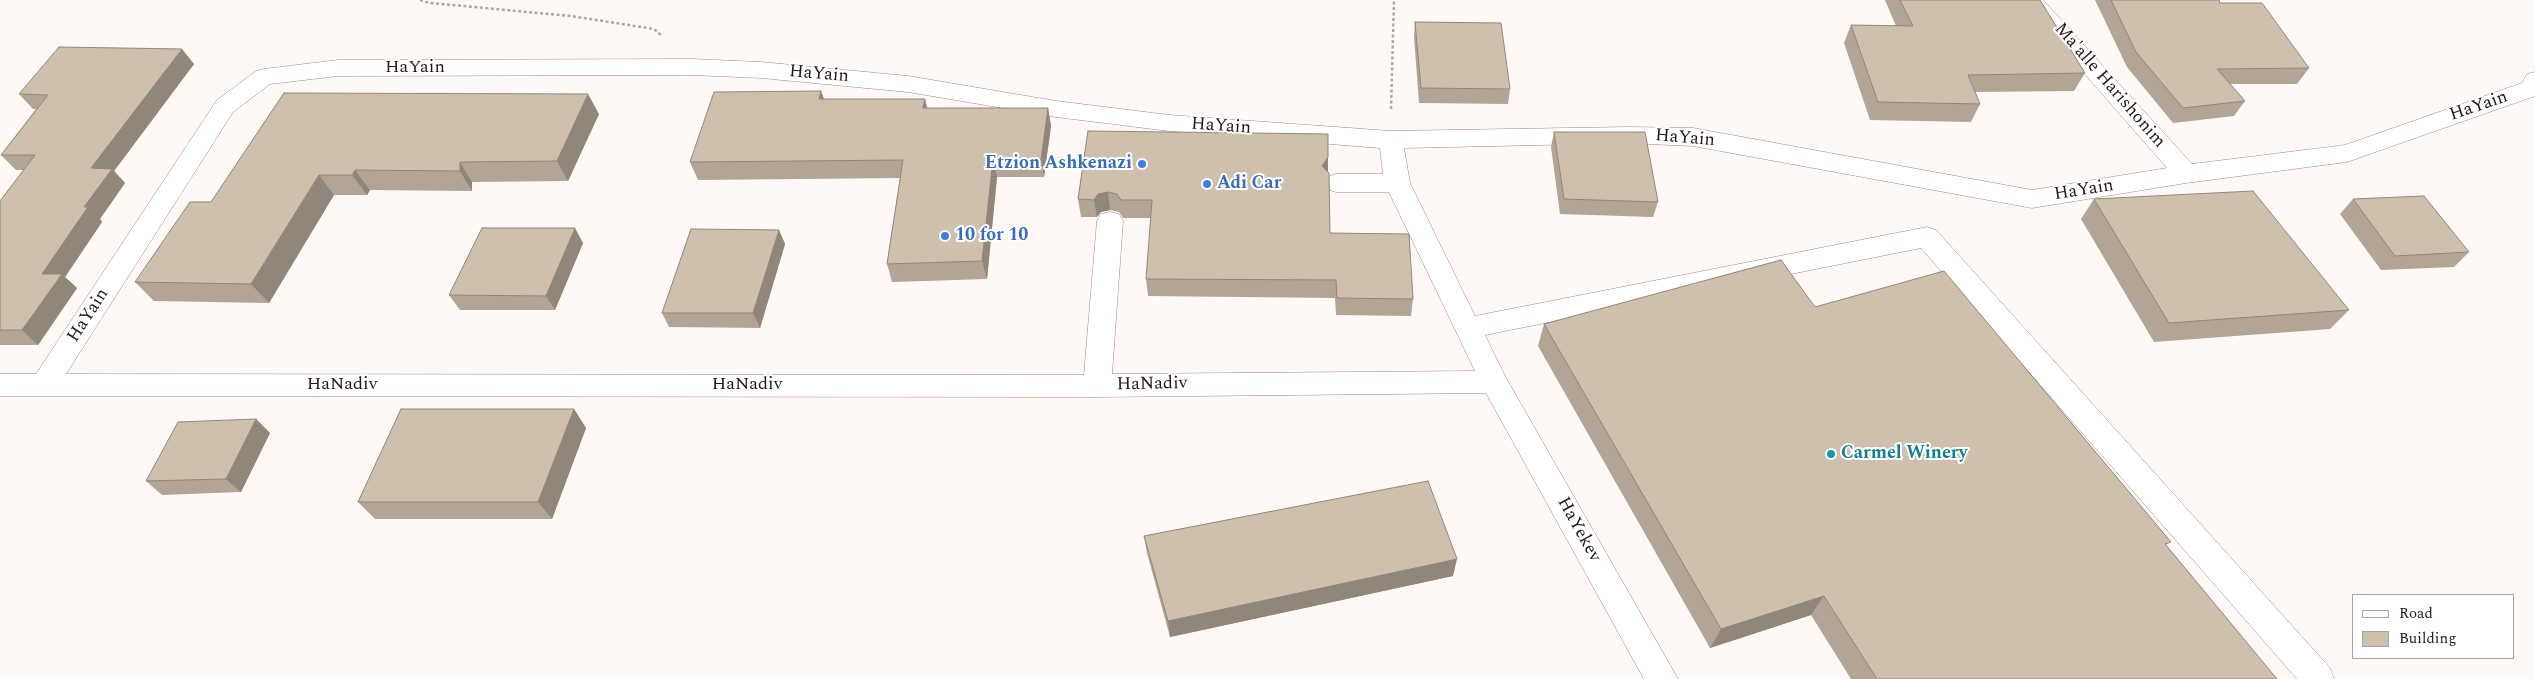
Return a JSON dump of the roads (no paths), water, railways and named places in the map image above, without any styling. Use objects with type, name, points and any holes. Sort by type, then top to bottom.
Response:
[{"type":"street","name":"Ma'alle Harishonim","points":[[2031,0],[2186,174]]},
{"type":"street","name":"HaYain","points":[[44,384],[225,106],[264,77],[338,68],[692,67],[761,70],[908,84],[1169,124],[1390,140],[1628,135],[1693,137],[2032,199],[2186,174],[2347,153],[2533,88],[2535,80]]},
{"type":"street","name":"HaYekev","points":[[1390,140],[1397,184],[1494,382],[1662,679]]},
{"type":"street","points":[[1336,184],[1397,184]]},
{"type":"street","points":[[1097,386],[1110,221]]},
{"type":"street","points":[[1468,328],[1927,237],[2318,679]]},
{"type":"street","name":"HaNadiv","points":[[0,385],[1097,386],[1494,382]]},
{"type":"place","name":"Etzion Ashkenazi","points":[[1142,164]]},
{"type":"place","name":"Adi Car","points":[[1207,184]]},
{"type":"place","name":"10 for 10","points":[[945,236]]},
{"type":"place","name":"Carmel Winery","points":[[1831,454]]}]
